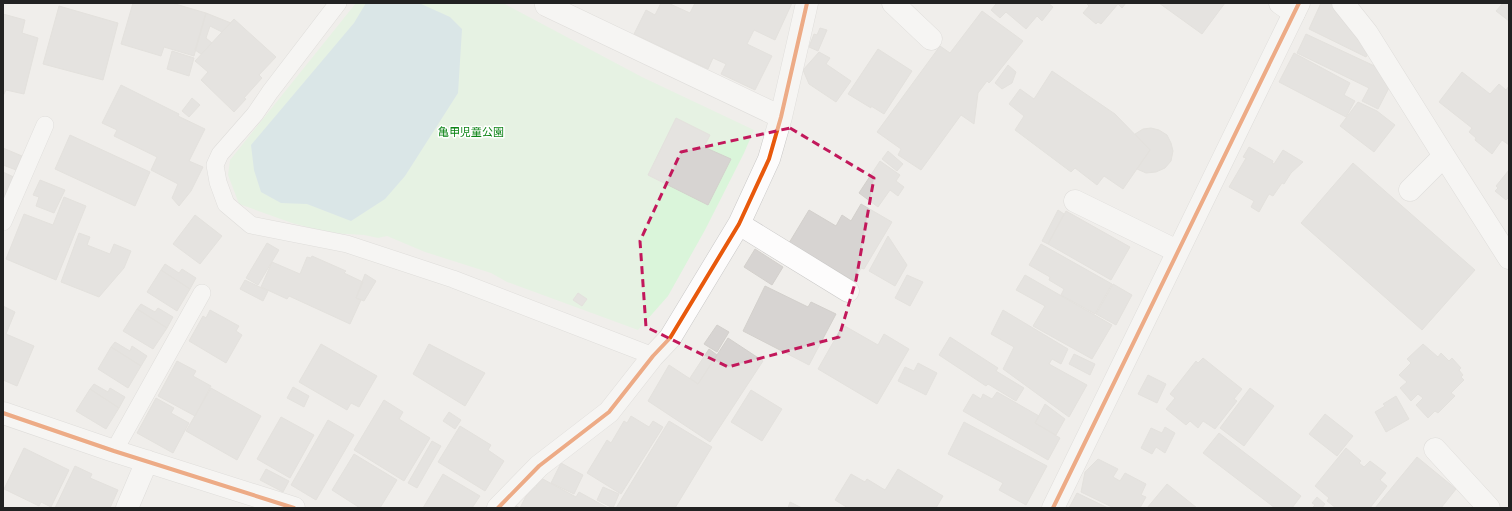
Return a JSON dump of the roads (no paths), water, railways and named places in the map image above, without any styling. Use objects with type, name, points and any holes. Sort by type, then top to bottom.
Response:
[{"type":"street","points":[[498,508],[539,466],[609,412],[653,356],[670,338],[739,224],[769,159],[781,117],[807,3]]},
{"type":"street","points":[[893,3],[931,39]]},
{"type":"street","points":[[1343,3],[1367,33],[1509,258]]},
{"type":"street","points":[[546,5],[781,117]]},
{"type":"street","points":[[1053,508],[1177,251],[1291,6]]},
{"type":"street","points":[[1410,190],[1444,156]]},
{"type":"street","points":[[1075,201],[1177,251]]},
{"type":"street","points":[[739,224],[848,290]]},
{"type":"street","points":[[3,413],[114,451],[294,508]]},
{"type":"street","points":[[1435,449],[1489,508]]},
{"type":"street","points":[[126,508],[147,461]]},
{"type":"lane","points":[[338,3],[255,114],[220,154],[215,165],[218,182],[226,204],[251,225],[347,244],[452,279],[653,356]]},
{"type":"lane","points":[[3,222],[45,125]]},
{"type":"lane","points":[[114,451],[202,293]]},
{"type":"water","points":[[366,3],[419,3],[450,17],[462,29],[458,93],[405,176],[385,199],[351,221],[307,204],[281,203],[261,192],[254,170],[251,145],[354,23]]},
{"type":"park label","name":"亀甲児童公園","points":[[471,132]]}]
